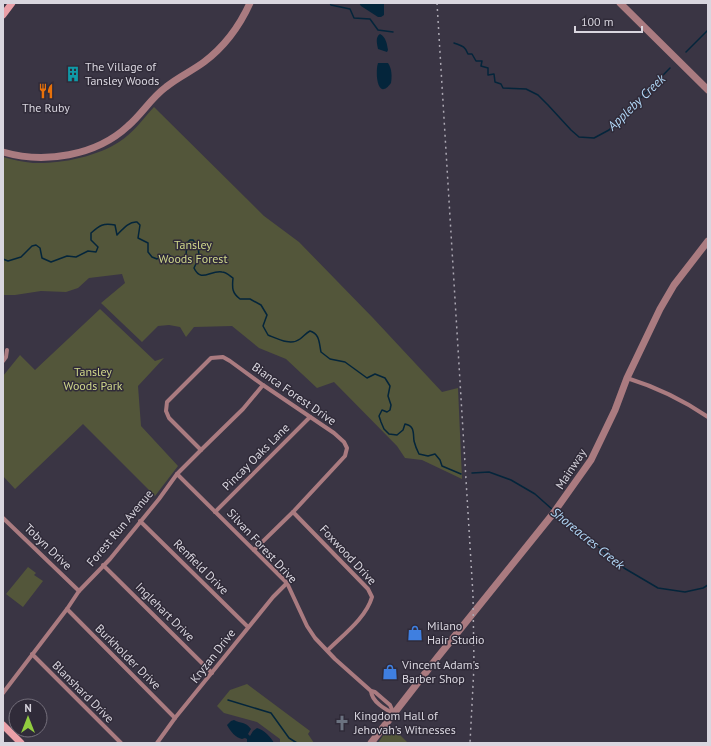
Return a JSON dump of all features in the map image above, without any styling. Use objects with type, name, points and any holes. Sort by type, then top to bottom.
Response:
[{"type":"main road","points":[[3,15],[12,3]]},
{"type":"main road","points":[[3,725],[21,743]]},
{"type":"street","points":[[3,152],[26,157],[53,157],[83,151],[110,140],[128,126],[163,89],[201,64],[214,53],[236,28],[250,3]]},
{"type":"street","points":[[620,3],[708,90]]},
{"type":"street","name":"Mainway","points":[[371,743],[552,515],[591,460],[615,410],[627,378],[660,309],[674,285],[708,241]]},
{"type":"street","points":[[3,361],[6,358],[7,350]]},
{"type":"street","name":"Bianca Forest Drive","points":[[200,450],[169,418],[166,411],[166,402],[211,358],[223,357],[334,433],[344,442],[347,448],[345,456],[293,512],[254,550]]},
{"type":"street","points":[[627,378],[660,390],[708,417]]},
{"type":"street","name":"Forest Run Avenue","points":[[3,693],[79,591],[110,559],[178,474],[200,450],[243,409],[263,385]]},
{"type":"street","name":"Pincay Oaks Lane","points":[[215,512],[310,417]]},
{"type":"street","name":"Silvan Forest Drive","points":[[178,474],[287,583],[315,638],[371,692],[375,692],[390,705],[394,714]]},
{"type":"street","name":"Foxwood Drive","points":[[293,512],[368,589],[372,597],[370,605],[360,618],[328,650]]},
{"type":"street","name":"Tobyn Drive","points":[[3,518],[79,591]]},
{"type":"street","name":"Renfield Drive","points":[[140,521],[248,627]]},
{"type":"street","name":"Inglehart Drive","points":[[103,565],[212,673]]},
{"type":"street","name":"Kryzan Drive","points":[[157,743],[175,718],[273,596],[287,583]]},
{"type":"street","name":"Burkholder Drive","points":[[67,609],[175,718]]},
{"type":"street","name":"Blanshard Drive","points":[[32,654],[121,743]]},
{"type":"green space","name":"Tansley Woods Forest","points":[[154,107],[264,216],[299,242],[442,392],[458,388],[462,479],[422,460],[405,458],[397,446],[334,382],[317,388],[286,359],[259,348],[232,326],[194,327],[186,337],[180,327],[169,325],[158,326],[142,342],[101,303],[125,283],[122,274],[89,278],[78,288],[66,292],[41,291],[15,295],[3,295],[3,157],[26,162],[44,163],[66,161],[89,156],[119,142],[138,126]]},
{"type":"green space","name":"Tansley Woods Park","points":[[100,309],[155,361],[164,358],[138,386],[141,426],[178,466],[155,496],[83,424],[15,489],[3,476],[3,376],[20,355],[35,370]]},
{"type":"green space","points":[[28,567],[36,573],[34,575],[43,581],[23,607],[6,594]]},
{"type":"green space","points":[[247,684],[310,731],[308,734],[314,743],[280,743],[280,739],[257,722],[224,713],[217,706],[230,690]]},
{"type":"green space","points":[[389,727],[400,735],[408,743],[378,743]]},
{"type":"water","points":[[359,3],[384,3],[384,15],[378,17],[361,6]]},
{"type":"water","points":[[380,34],[386,41],[387,52],[378,49],[377,39],[378,35]]},
{"type":"water","points":[[378,63],[388,63],[392,75],[391,83],[383,89],[378,84]]},
{"type":"water","points":[[234,720],[249,726],[251,729],[248,734],[250,736],[257,728],[267,734],[274,743],[247,743],[247,739],[242,739],[233,734],[228,727],[227,725]]},
{"type":"waterway","name":"Appleby Creek","points":[[330,3],[331,5],[350,9],[354,18],[370,19],[378,30],[393,32]]},
{"type":"waterway","name":"Appleby Creek","points":[[686,52],[708,30]]},
{"type":"waterway","name":"Appleby Creek","points":[[454,43],[466,49],[468,54],[472,54],[476,61],[482,61],[481,66],[488,68],[488,75],[494,74],[495,82],[501,84],[503,88],[526,89],[538,95],[579,137],[594,138],[609,130],[670,68]]},
{"type":"waterway","name":"Shoreacres Creek","points":[[3,259],[8,261],[21,257],[32,246],[36,245],[40,248],[42,258],[51,262],[67,256],[76,257],[88,251],[96,252],[98,247],[91,240],[91,233],[99,226],[107,224],[115,225],[117,235],[128,224],[137,222],[140,225],[138,238],[148,243],[148,252],[152,257],[157,259],[163,255],[169,255],[180,264],[186,257],[187,243],[190,240],[193,240],[199,251],[194,268],[197,272],[200,275],[223,272],[233,278],[233,290],[237,297],[240,299],[250,299],[261,305],[267,315],[263,326],[268,335],[280,340],[293,342],[300,339],[310,331],[313,332],[316,334],[321,352],[330,359],[345,362],[367,378],[375,374],[385,378],[390,386],[388,396],[391,405],[390,410],[387,412],[382,410],[379,416],[384,429],[389,434],[397,435],[403,430],[405,424],[410,426],[413,430],[414,441],[419,454],[428,456],[435,454],[440,460],[442,466],[461,474]]},
{"type":"waterway","name":"Shoreacres Creek","points":[[472,473],[489,472],[511,480],[535,494],[553,510]]},
{"type":"waterway","name":"Shoreacres Creek","points":[[556,512],[624,568],[658,588],[685,592],[703,588],[708,585]]},
{"type":"waterway","points":[[228,700],[271,713],[289,738],[297,743]]},
{"type":"railway","points":[[437,3],[473,595],[474,666],[470,743]]},
{"type":"place","name":"The Village of Tansley Woods","points":[[73,74]]},
{"type":"place","name":"The Ruby","points":[[46,91]]},
{"type":"place","name":"Milano Hair Studio","points":[[415,633]]},
{"type":"place","name":"Vincent Adam's Barber Shop","points":[[390,672]]},
{"type":"place","name":"Kingdom Hall of Jehovah's Witnesses","points":[[342,723]]}]
